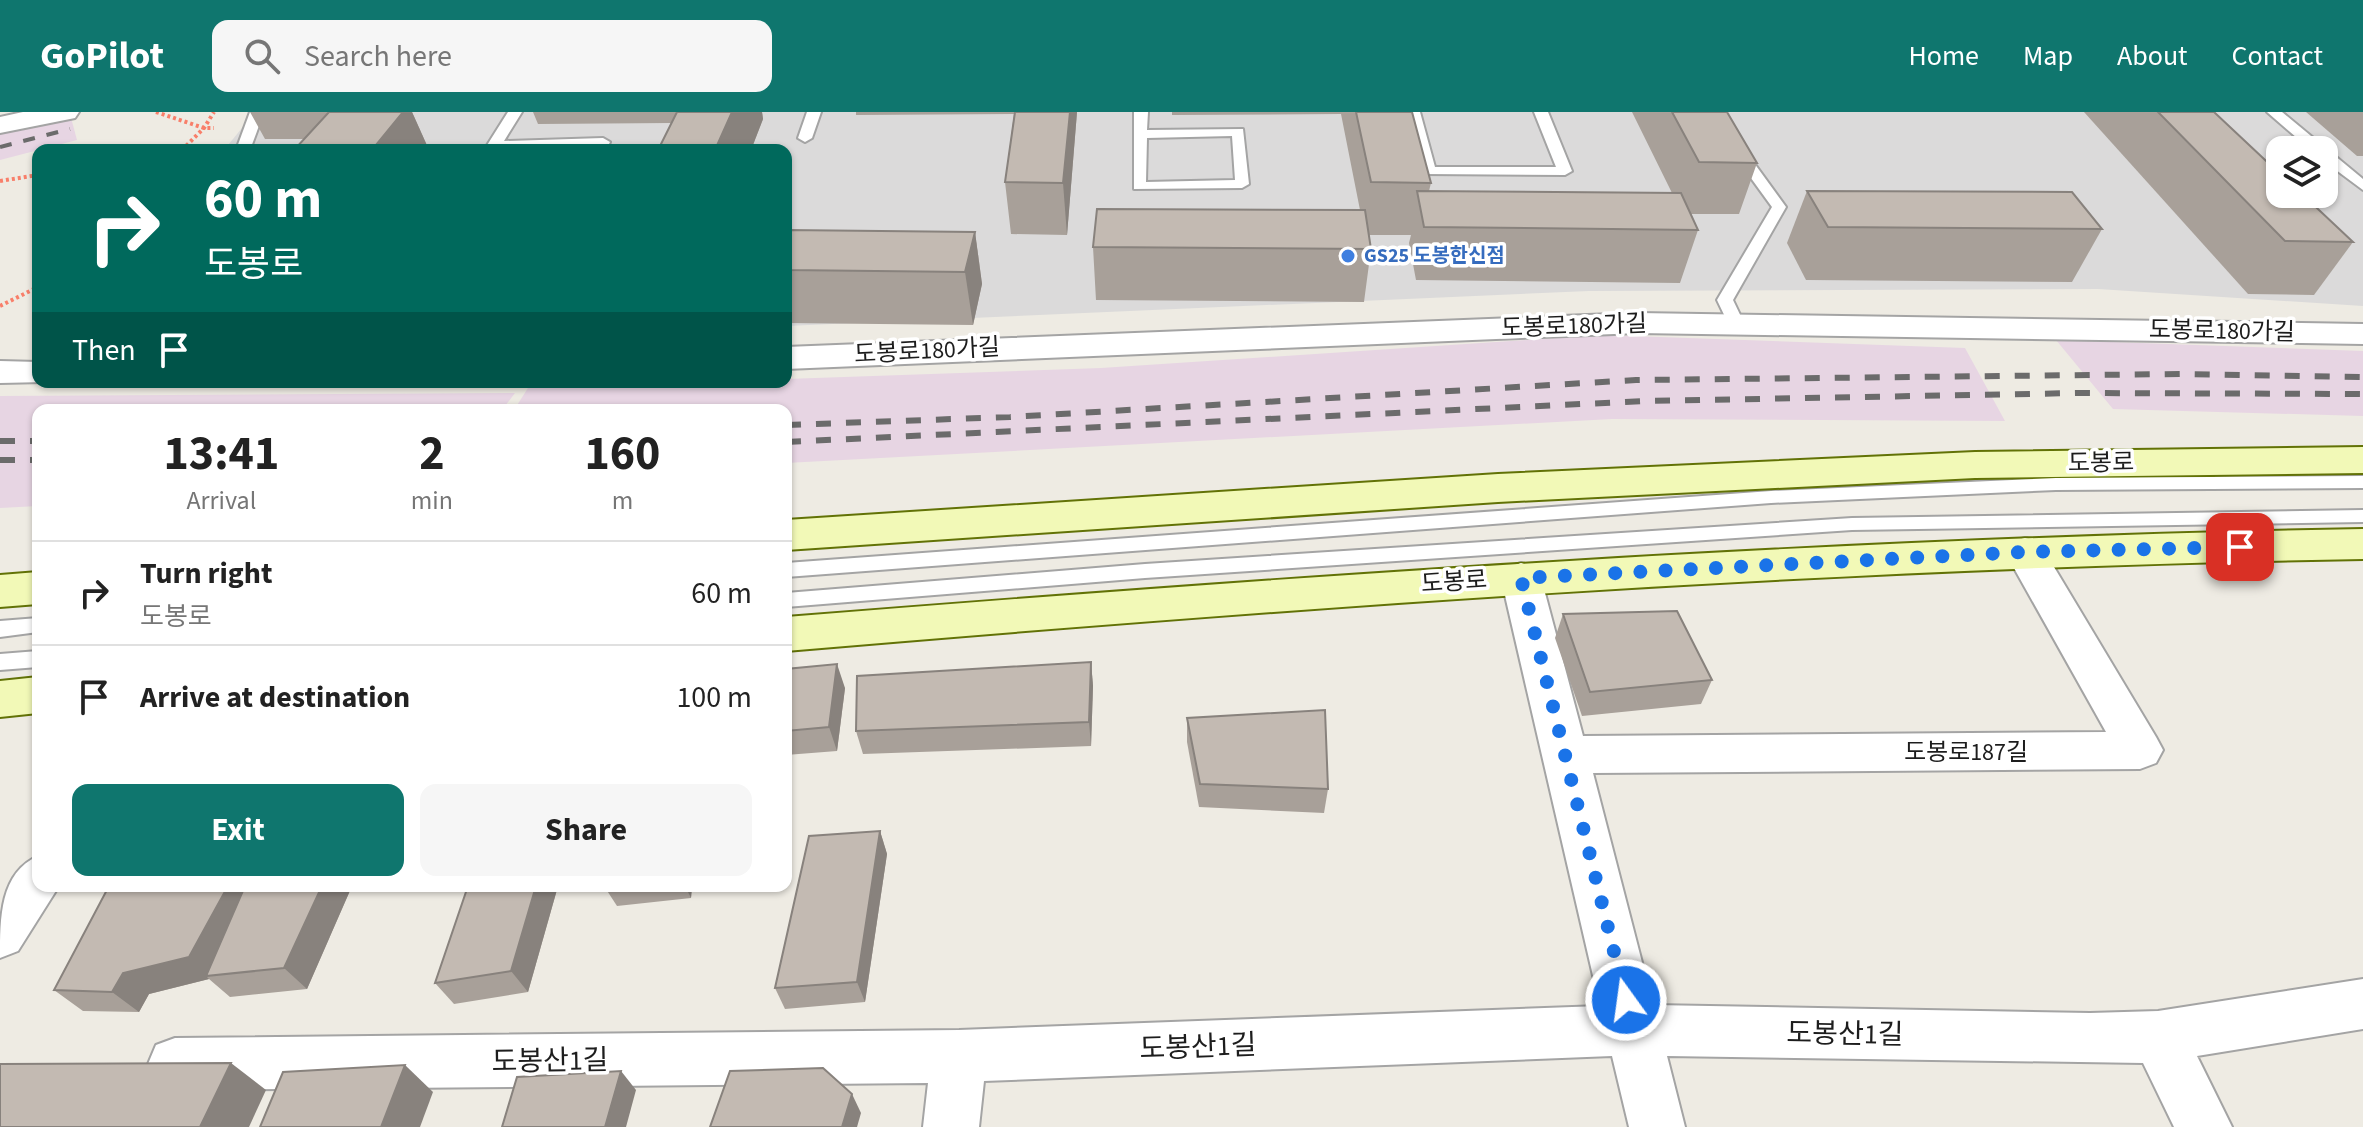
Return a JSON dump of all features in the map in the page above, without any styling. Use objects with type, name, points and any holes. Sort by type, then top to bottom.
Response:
[{"type":"main road","name":"도봉로","points":[[792,535],[1498,488],[1975,465],[2363,460]]},
{"type":"main road","name":"도봉로","points":[[792,633],[1173,601],[1521,578],[2025,552],[2363,544]]},
{"type":"main road","points":[[0,591],[32,588]]},
{"type":"main road","points":[[0,699],[32,696]]},
{"type":"street","points":[[0,125],[65,112]]},
{"type":"street","name":"도봉로180가길","points":[[792,358],[1479,329],[1736,323],[2363,334]]},
{"type":"street","points":[[0,372],[32,373]]},
{"type":"street","name":"도봉로187길","points":[[1564,755],[2140,750],[2025,552]]},
{"type":"street","points":[[1521,578],[1657,1127]]},
{"type":"street","points":[[0,935],[32,887]]},
{"type":"street","name":"도봉산1길","points":[[124,1065],[959,1056],[1634,1030],[2075,1039],[2158,1037],[2363,1004]]},
{"type":"street","points":[[2158,1037],[2204,1127]]},
{"type":"street","points":[[951,1127],[959,1056]]},
{"type":"lane","points":[[245,144],[257,112]]},
{"type":"lane","points":[[494,144],[515,112]]},
{"type":"lane","points":[[805,138],[814,112]]},
{"type":"lane","points":[[1141,112],[1139,186],[1242,184],[1238,132],[1141,134]]},
{"type":"lane","points":[[1413,112],[1429,171],[1565,171],[1541,112]]},
{"type":"lane","points":[[1710,112],[1779,207],[1725,300],[1736,323]]},
{"type":"lane","points":[[2274,112],[2303,136]]},
{"type":"lane","points":[[559,144],[602,144]]},
{"type":"lane","points":[[2338,165],[2363,186]]},
{"type":"lane","points":[[792,570],[1771,497],[2056,484],[2363,482]]},
{"type":"lane","points":[[792,600],[1145,571],[1852,524],[2363,516]]},
{"type":"lane","points":[[0,629],[32,626]]},
{"type":"lane","points":[[0,662],[32,659]]},
{"type":"path","points":[[156,112],[204,128]]},
{"type":"path","points":[[188,144],[214,112]]},
{"type":"path","points":[[0,181],[32,176]]},
{"type":"path","points":[[0,306],[32,290]]},
{"type":"shaded area","points":[[255,112],[2363,112],[2363,306],[2098,289],[1589,291],[792,326],[792,144],[229,144]]},
{"type":"shaded area","points":[[70,114],[77,140],[62,144],[32,144],[32,152],[0,160],[0,129]]},
{"type":"shaded area","points":[[1603,335],[1965,348],[2005,421],[1612,419],[792,463],[792,404],[518,404],[528,388],[792,388],[792,379],[1101,368]]},
{"type":"shaded area","points":[[2056,340],[2363,351],[2363,416],[2113,409]]},
{"type":"shaded area","points":[[515,393],[507,404],[32,404],[32,506],[0,508],[0,396]]},
{"type":"building","points":[[329,112],[403,112],[377,144],[300,144]]},
{"type":"building","points":[[677,112],[732,112],[718,144],[661,144]]},
{"type":"building","points":[[1015,112],[1070,112],[1063,183],[1005,182]]},
{"type":"building","points":[[1356,112],[1412,112],[1431,183],[1371,182]]},
{"type":"building","points":[[1672,112],[1727,112],[1757,163],[1699,162]]},
{"type":"building","points":[[2158,112],[2214,112],[2266,161],[2266,208],[2317,208],[2353,242],[2285,241]]},
{"type":"building","points":[[1417,191],[1681,193],[1698,230],[1424,227]]},
{"type":"building","points":[[1807,191],[2072,192],[2102,229],[1828,227]]},
{"type":"building","points":[[1097,209],[1365,210],[1371,249],[1093,247]]},
{"type":"building","points":[[792,230],[975,232],[965,272],[792,270]]},
{"type":"building","points":[[1677,611],[1712,680],[1590,692],[1563,614]]},
{"type":"building","points":[[1091,662],[1089,722],[856,731],[857,676]]},
{"type":"building","points":[[837,664],[829,727],[792,730],[792,668]]},
{"type":"building","points":[[1325,710],[1328,789],[1200,784],[1187,718]]},
{"type":"building","points":[[880,831],[857,982],[775,988],[809,836]]},
{"type":"building","points":[[106,892],[225,892],[189,957],[123,973],[112,992],[54,990]]},
{"type":"building","points":[[242,892],[319,892],[284,968],[206,976]]},
{"type":"building","points":[[466,892],[534,892],[511,971],[435,983]]},
{"type":"building","points":[[231,1063],[200,1127],[0,1127],[0,1064]]},
{"type":"building","points":[[405,1065],[381,1127],[260,1127],[283,1072]]},
{"type":"building","points":[[823,1068],[852,1094],[842,1127],[710,1127],[730,1071]]},
{"type":"building","points":[[621,1071],[605,1127],[502,1127],[517,1077]]},
{"type":"railway","points":[[0,147],[70,129]]},
{"type":"railway","points":[[792,425],[1010,417],[1636,380],[2180,374],[2363,377]]},
{"type":"railway","points":[[792,442],[1645,401],[2079,393],[2363,394]]},
{"type":"railway","points":[[0,441],[32,441]]},
{"type":"railway","points":[[0,460],[32,460]]},
{"type":"place","name":"GS25 도봉한신점","points":[[1348,256]]},
{"type":"route","points":[[1626,1000],[1521,578],[2025,552],[2240,547]]}]
